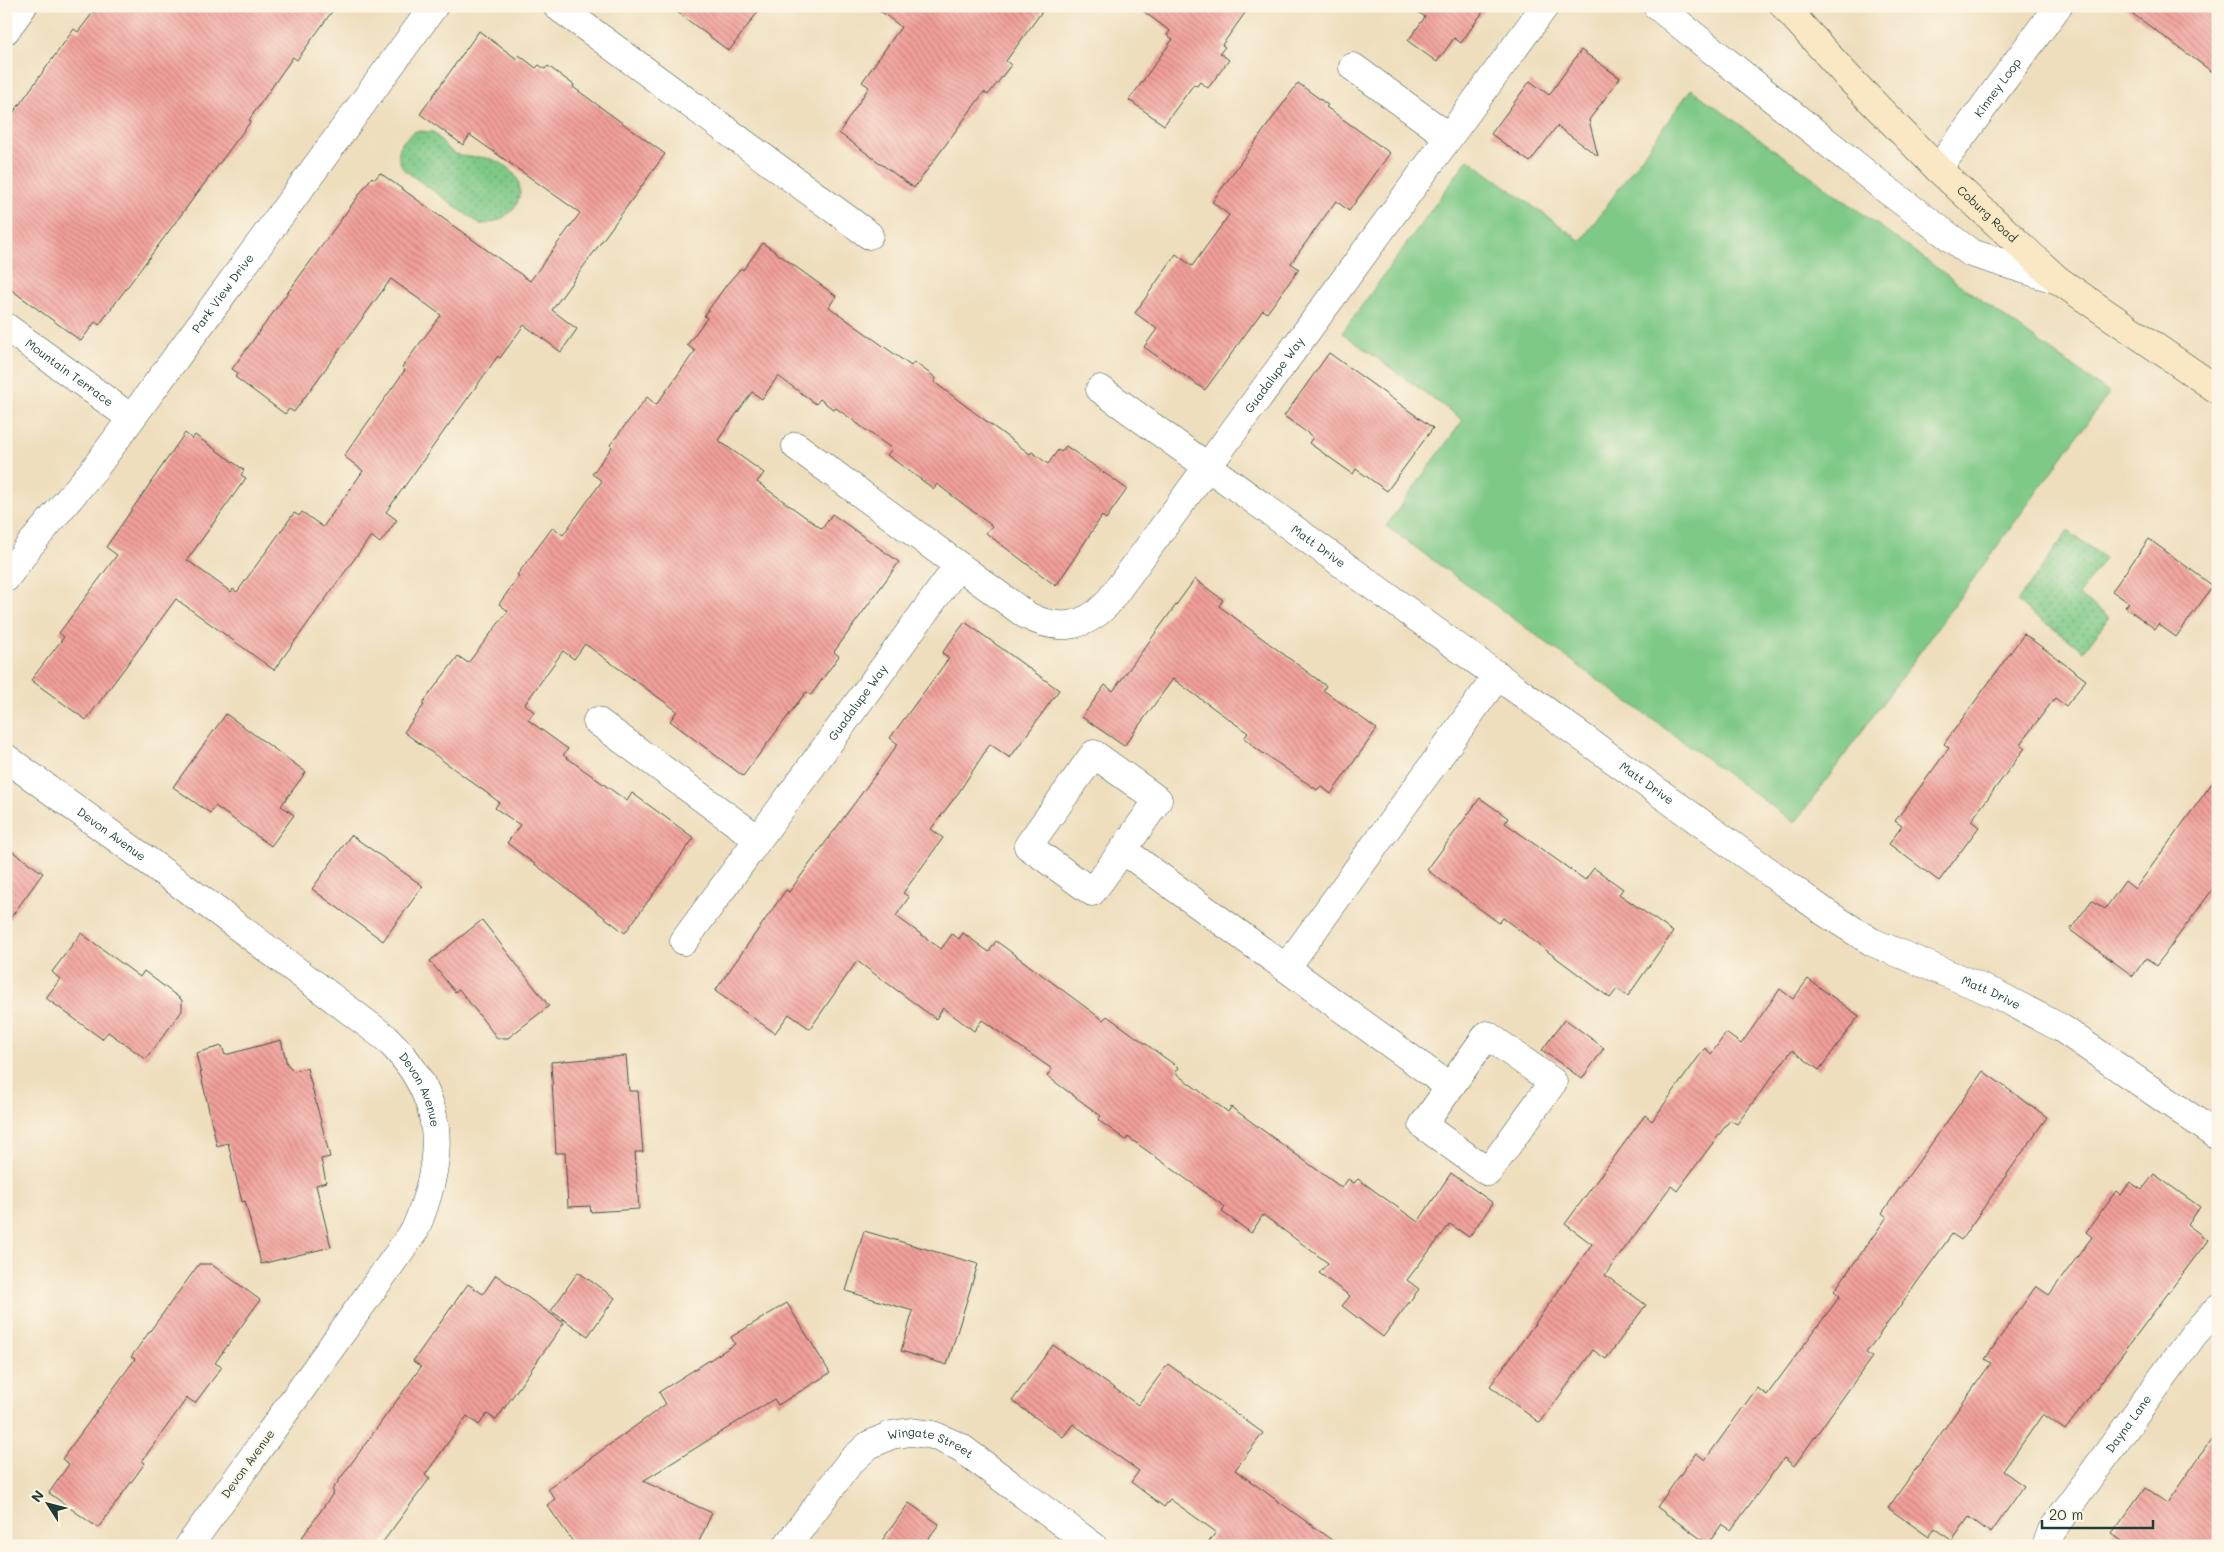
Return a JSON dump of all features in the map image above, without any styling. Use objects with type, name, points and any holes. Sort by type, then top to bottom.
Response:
[{"type":"main road","name":"Coburg Road","points":[[1784,6],[1848,77],[1938,169],[2058,280],[2218,390]]},
{"type":"street","points":[[6,30],[23,6]]},
{"type":"street","name":"Park View Drive","points":[[6,578],[30,545],[95,468],[434,6]]},
{"type":"street","points":[[557,6],[868,235]]},
{"type":"street","name":"Guadalupe Way","points":[[796,446],[958,566],[1036,621],[1061,627],[1074,626],[1086,621],[1107,604],[1545,6]]},
{"type":"street","points":[[1656,6],[1883,187],[1972,253],[2058,280]]},
{"type":"street","name":"Kinney Loop","points":[[1938,169],[2058,6]]},
{"type":"street","points":[[1353,67],[1449,137]]},
{"type":"street","name":"Mountain Terrace","points":[[6,327],[131,418]]},
{"type":"street","name":"Matt Drive","points":[[1100,389],[1207,468],[1850,929],[1912,960],[1996,994],[2061,1028],[2218,1136]]},
{"type":"street","name":"Guadalupe Way","points":[[684,941],[958,566]]},
{"type":"street","points":[[1286,968],[1498,675]]},
{"type":"street","points":[[597,721],[758,839]]},
{"type":"street","points":[[1094,754],[1158,800],[1123,850],[1092,892],[1028,846],[1094,754]]},
{"type":"street","name":"Devon Avenue","points":[[6,758],[386,1038],[404,1056],[417,1074],[433,1114],[436,1137],[436,1165],[429,1196],[415,1230],[189,1546]]},
{"type":"street","points":[[1123,850],[1450,1087]]},
{"type":"street","points":[[1487,1035],[1553,1082],[1488,1172],[1423,1125],[1450,1087],[1487,1035]]},
{"type":"street","name":"Dayna Lane","points":[[2046,1546],[2052,1530],[2064,1513],[2194,1334],[2218,1308]]},
{"type":"street","name":"Wingate Street","points":[[787,1546],[850,1462],[869,1445],[891,1435],[911,1432],[933,1434],[960,1447],[1093,1546]]},
{"type":"green space","points":[[1691,89],[2109,393],[1795,823],[1386,526],[1463,420],[1342,333],[1468,159],[1581,241]]},
{"type":"green space","points":[[416,131],[433,132],[449,150],[458,155],[492,159],[507,167],[515,176],[520,186],[520,195],[510,212],[492,222],[480,224],[404,170],[399,158],[400,148],[402,143]]},
{"type":"green space","points":[[2068,531],[2105,558],[2079,595],[2109,617],[2084,651],[2017,602]]},
{"type":"building","points":[[98,6],[336,6],[297,60],[293,57],[249,120],[251,121],[99,325],[95,322],[81,341],[6,286],[6,123],[74,29],[78,32]]},
{"type":"building","points":[[669,6],[762,6],[729,51]]},
{"type":"building","points":[[874,6],[1046,6],[1006,61],[1011,65],[988,95],[984,92],[914,188],[839,133],[869,87],[862,82],[901,27]]},
{"type":"building","points":[[1136,6],[1250,6],[1222,45],[1225,47],[1220,53],[1229,60],[1208,88],[1200,82],[1197,86],[1194,84],[1164,125],[1129,100],[1173,39],[1167,35],[1170,31]]},
{"type":"building","points":[[1410,6],[1487,6],[1461,43],[1454,38],[1437,62],[1408,41],[1425,17]]},
{"type":"building","points":[[2122,6],[2218,6],[2218,76]]},
{"type":"building","points":[[479,31],[517,59],[519,55],[536,68],[539,65],[545,69],[548,66],[574,85],[573,87],[665,154],[552,310],[577,329],[561,352],[524,325],[500,358],[498,356],[386,512],[397,520],[380,543],[371,536],[274,670],[176,599],[86,720],[31,680],[64,637],[59,633],[117,555],[106,547],[185,433],[192,439],[195,435],[244,470],[241,475],[246,478],[187,560],[231,592],[233,589],[237,592],[294,513],[299,516],[302,512],[323,527],[363,471],[344,456],[405,370],[402,367],[441,315],[391,279],[294,412],[289,409],[285,414],[235,377],[238,373],[232,369],[372,177],[375,179],[380,173],[530,281],[580,213],[470,135],[463,145],[420,114]]},
{"type":"building","points":[[1581,50],[1620,78],[1589,120],[1598,156],[1557,126],[1530,162],[1491,134],[1530,81],[1549,95]]},
{"type":"building","points":[[1298,83],[1328,105],[1326,107],[1390,153],[1349,211],[1336,201],[1291,263],[1299,269],[1267,313],[1263,310],[1205,390],[1144,347],[1157,329],[1135,313],[1176,254],[1192,266],[1229,215],[1212,202]]},
{"type":"building","points":[[763,243],[836,296],[829,307],[911,366],[914,362],[936,378],[934,382],[1030,454],[1032,452],[1048,464],[1058,450],[1061,452],[1066,446],[1127,489],[1106,519],[1102,516],[1056,586],[986,533],[992,526],[937,484],[934,489],[887,455],[892,449],[836,408],[834,410],[820,399],[816,404],[778,376],[762,399],[752,392],[718,440],[764,473],[757,482],[822,529],[832,514],[899,562],[834,652],[839,656],[811,695],[806,692],[743,776],[670,721],[677,711],[585,644],[574,659],[563,651],[525,704],[534,712],[528,720],[568,749],[563,755],[627,801],[632,793],[694,838],[625,933],[507,843],[520,825],[495,808],[499,802],[404,732],[424,705],[422,704],[458,656],[468,663],[508,611],[499,604],[519,576],[517,575],[553,527],[563,535],[602,481],[592,474],[612,447],[610,445],[647,397],[656,405],[695,351],[687,345],[707,318],[704,316],[727,284],[741,268],[743,270]]},
{"type":"building","points":[[1329,353],[1433,428],[1387,491],[1356,469],[1353,474],[1309,443],[1313,437],[1284,416]]},
{"type":"building","points":[[2149,539],[2213,586],[2176,637],[2158,624],[2155,629],[2125,607],[2129,603],[2112,591]]},
{"type":"building","points":[[1195,579],[1223,600],[1219,606],[1326,686],[1323,690],[1377,729],[1331,794],[1321,786],[1317,790],[1257,749],[1244,738],[1248,733],[1173,679],[1124,746],[1082,717],[1105,685],[1113,691]]},
{"type":"building","points":[[965,622],[1059,690],[1010,758],[990,744],[959,792],[931,829],[943,838],[903,893],[909,897],[896,916],[941,949],[952,934],[959,939],[963,933],[989,952],[996,941],[1103,1020],[1107,1016],[1179,1068],[1175,1073],[1228,1112],[1231,1107],[1342,1188],[1348,1179],[1354,1183],[1358,1179],[1418,1222],[1451,1173],[1493,1203],[1469,1237],[1450,1224],[1407,1280],[1419,1289],[1383,1337],[1342,1306],[1350,1296],[1319,1273],[1328,1263],[1263,1215],[1251,1233],[1222,1212],[1225,1207],[1128,1137],[1126,1140],[1098,1120],[1101,1116],[1047,1076],[1052,1069],[982,1020],[974,1031],[943,1008],[936,1019],[857,961],[810,1029],[789,1014],[775,1033],[715,991],[786,890],[789,892],[898,744],[890,738],[949,658],[942,653]]},
{"type":"building","points":[[2024,634],[2086,680],[2066,706],[2055,698],[2020,744],[2025,748],[1971,821],[1979,827],[1939,881],[1889,844],[1902,826],[1895,821],[1949,748],[1944,744]]},
{"type":"building","points":[[226,714],[306,772],[281,806],[294,815],[271,846],[215,806],[210,813],[173,787]]},
{"type":"building","points":[[2218,775],[2218,882],[2156,966],[2146,958],[2133,976],[2070,930],[2092,900],[2105,909],[2125,881],[2135,889]]},
{"type":"building","points":[[1480,798],[1508,818],[1505,823],[1585,880],[1594,868],[1623,889],[1619,894],[1673,932],[1628,996],[1617,989],[1610,998],[1503,918],[1499,923],[1427,870]]},
{"type":"building","points":[[351,835],[423,886],[383,941],[312,889]]},
{"type":"building","points":[[6,847],[43,873],[6,924]]},
{"type":"building","points":[[482,920],[549,1006],[508,1038],[497,1038],[459,989],[455,992],[430,961]]},
{"type":"building","points":[[81,933],[140,977],[144,971],[182,1000],[182,1011],[146,1059],[108,1032],[102,1039],[46,998],[60,979],[52,972]]},
{"type":"building","points":[[1808,979],[1859,1016],[1819,1070],[1792,1050],[1737,1124],[1730,1120],[1677,1191],[1671,1186],[1605,1275],[1646,1305],[1606,1359],[1593,1350],[1540,1423],[1490,1386],[1592,1244],[1565,1224],[1645,1115],[1652,1121],[1705,1048],[1711,1054],[1726,1033],[1741,1044],[1780,989],[1793,999]]},
{"type":"building","points":[[1565,1019],[1604,1048],[1582,1079],[1542,1050]]},
{"type":"building","points":[[281,1040],[287,1064],[294,1071],[307,1068],[330,1157],[321,1159],[326,1182],[316,1185],[331,1247],[261,1264],[245,1201],[242,1202],[228,1143],[217,1146],[196,1053],[222,1046],[225,1055]]},
{"type":"building","points":[[626,1056],[629,1091],[638,1091],[643,1152],[635,1152],[639,1209],[591,1212],[590,1206],[568,1207],[565,1153],[556,1153],[551,1062]]},
{"type":"building","points":[[1983,1071],[2047,1117],[1961,1240],[1952,1234],[1866,1353],[1872,1357],[1794,1466],[1784,1458],[1731,1530],[1722,1524],[1708,1544],[1657,1507],[1696,1453],[1705,1460],[1757,1388],[1767,1395],[1840,1296],[1834,1291],[1887,1217],[1882,1213]]},
{"type":"building","points":[[2154,1174],[2200,1207],[2188,1225],[2208,1240],[2065,1430],[2043,1414],[2003,1471],[2024,1486],[1991,1533],[1969,1517],[1952,1541],[1935,1528],[1929,1537],[1888,1508],[1991,1363],[1985,1359],[2036,1286],[2049,1295],[2092,1237],[2086,1232],[2116,1191],[2121,1195],[2130,1182],[2142,1190]]},
{"type":"building","points":[[864,1231],[978,1264],[947,1365],[901,1351],[913,1311],[846,1291]]},
{"type":"building","points":[[199,1264],[211,1264],[260,1300],[215,1363],[222,1367],[195,1403],[187,1398],[142,1461],[145,1463],[98,1528],[49,1493],[69,1464],[62,1459],[135,1359],[131,1357]]},
{"type":"building","points":[[578,1272],[615,1298],[588,1336],[551,1311]]},
{"type":"building","points":[[496,1275],[564,1323],[496,1420],[487,1414],[479,1425],[467,1416],[425,1475],[430,1478],[380,1546],[296,1546],[334,1492],[332,1490],[421,1367],[413,1361],[468,1284],[483,1294]]},
{"type":"building","points":[[787,1303],[830,1373],[778,1405],[774,1399],[643,1481],[712,1513],[697,1546],[576,1546],[547,1505],[555,1499],[548,1489],[666,1404],[659,1392],[735,1344],[731,1337]]},
{"type":"building","points":[[1053,1345],[1138,1405],[1168,1364],[1263,1433],[1235,1470],[1340,1546],[1206,1546],[1216,1532],[1170,1499],[1164,1507],[1131,1482],[1139,1471],[1073,1424],[1063,1437],[1012,1401]]},
{"type":"building","points":[[2218,1430],[2218,1546],[2129,1546],[2112,1534],[2145,1488],[2167,1503]]},
{"type":"building","points":[[909,1503],[939,1524],[923,1546],[878,1546]]}]
